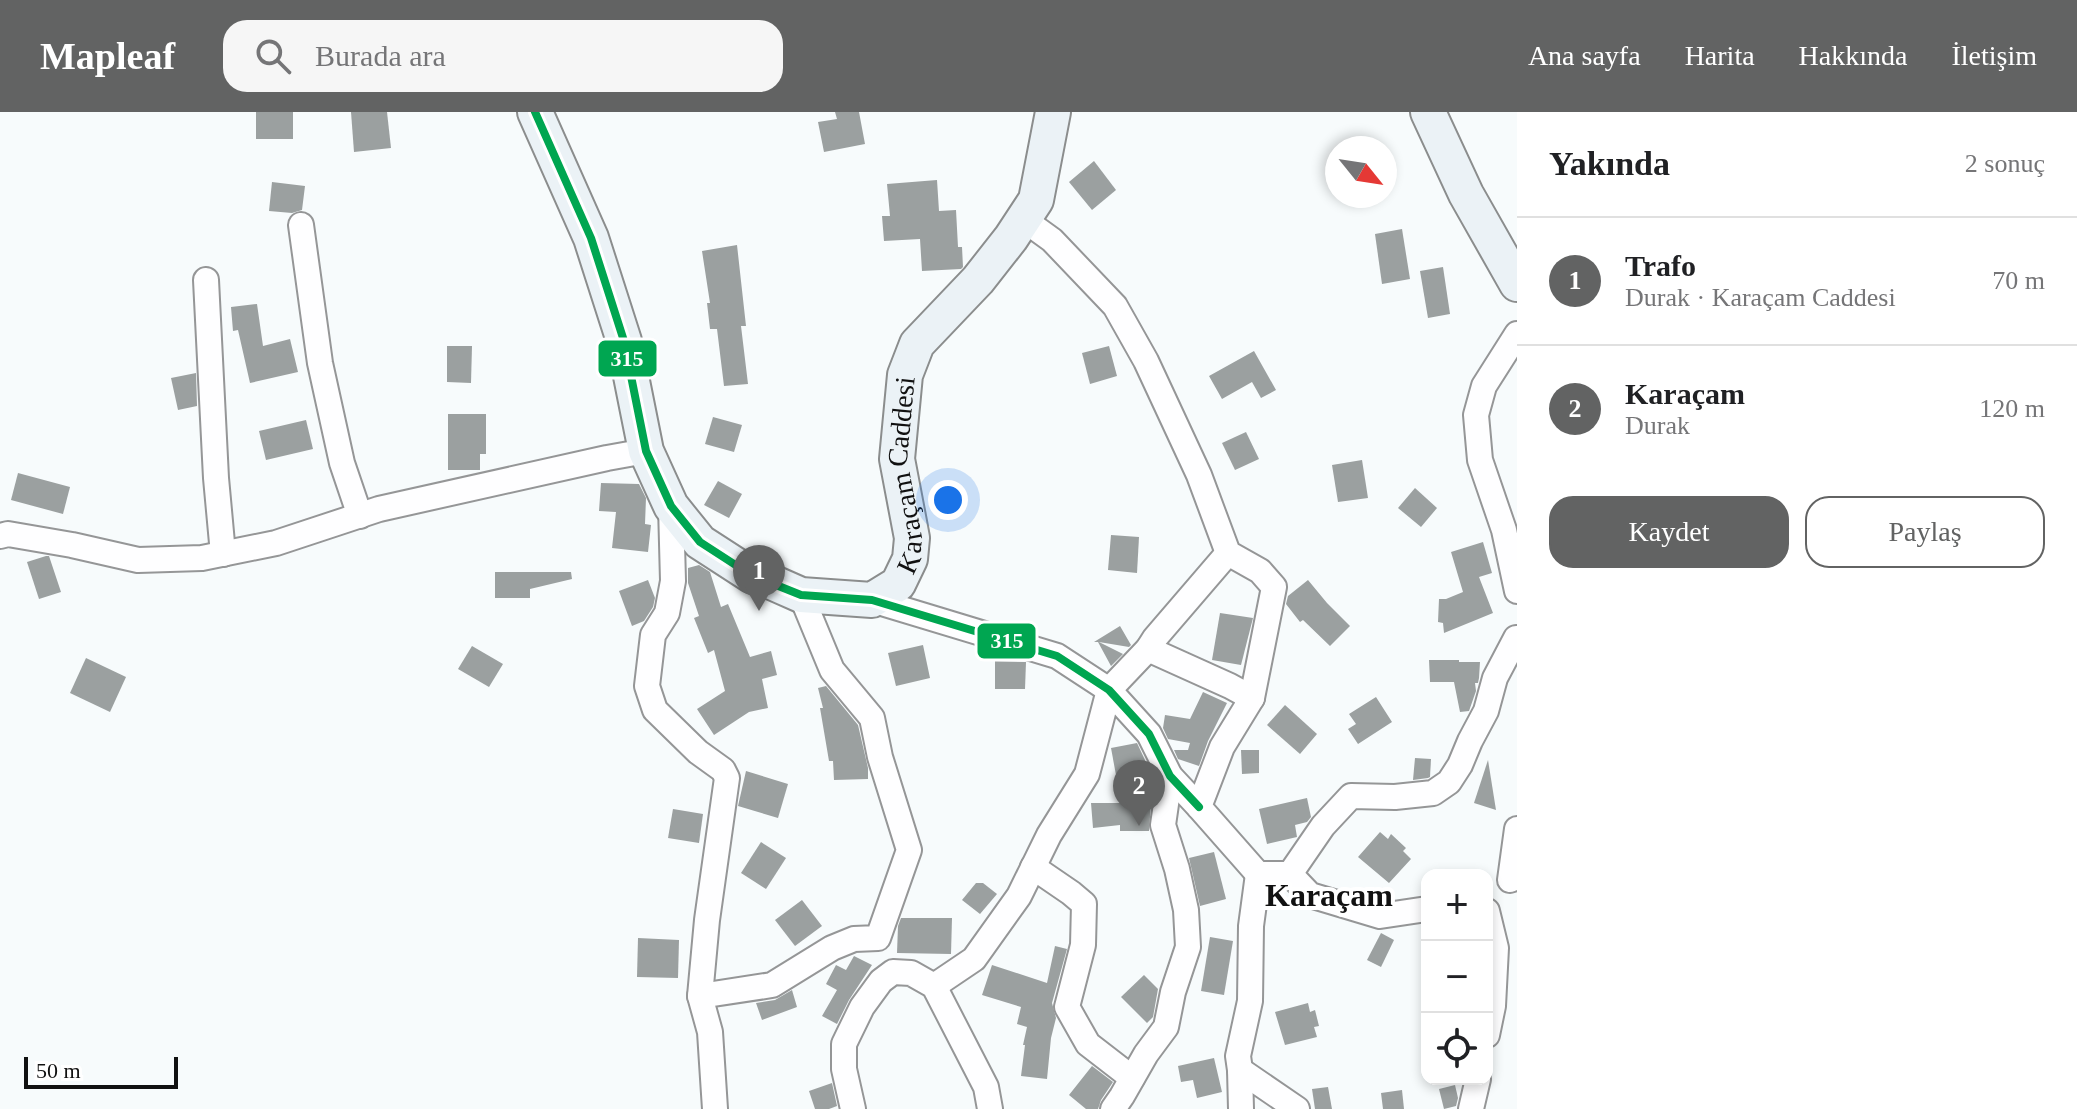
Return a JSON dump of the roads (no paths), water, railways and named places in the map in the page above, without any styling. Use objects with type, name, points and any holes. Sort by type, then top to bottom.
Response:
[{"type":"street","name":"Karaçam Caddesi","points":[[535,112],[596,253],[624,341],[646,451],[671,506],[700,542],[751,575],[801,595],[872,600],[898,584],[910,559],[912,538],[897,459],[905,375],[917,344],[978,280],[1036,200],[1053,112]]},
{"type":"street","points":[[1428,112],[1466,194],[1517,284]]},
{"type":"street","points":[[1023,219],[1052,240],[1115,306],[1146,361],[1199,475],[1228,553],[1260,571],[1274,587],[1252,698],[1222,747],[1199,807]]},
{"type":"street","points":[[301,225],[320,363],[342,463],[360,516]]},
{"type":"street","points":[[206,280],[223,554]]},
{"type":"street","points":[[1517,334],[1484,386],[1476,415],[1480,460],[1504,530],[1517,591]]},
{"type":"street","points":[[0,536],[8,534],[59,542],[138,560],[202,558],[276,543],[379,509],[646,451]]},
{"type":"street","points":[[671,506],[673,581],[667,613],[653,635],[647,686],[655,710],[698,752],[723,770],[727,778],[700,996],[710,1032],[715,1109]]},
{"type":"street","points":[[934,986],[974,959],[1019,896],[1049,835],[1087,774],[1109,690],[1148,649],[1228,553]]},
{"type":"street","points":[[801,595],[832,670],[872,718],[880,757],[909,850],[878,938],[881,981]]},
{"type":"street","points":[[872,600],[1057,656],[1109,690],[1149,734],[1170,776],[1258,874],[1290,874],[1310,895],[1380,916],[1421,910]]},
{"type":"street","points":[[1290,874],[1323,826],[1351,796],[1395,797],[1433,793],[1449,782],[1486,711],[1495,678],[1517,637]]},
{"type":"street","points":[[1148,649],[1252,698]]},
{"type":"street","points":[[1113,1109],[1166,1027],[1173,992],[1188,947],[1186,910],[1163,825],[1170,776]]},
{"type":"street","points":[[1493,902],[1514,878],[1517,829]]},
{"type":"street","points":[[1033,867],[1084,904],[1083,945],[1067,1007],[1088,1044],[1132,1078]]},
{"type":"street","points":[[1241,1109],[1238,1056],[1250,1001],[1251,926],[1258,874]]},
{"type":"street","points":[[1492,1013],[1496,948],[1493,935]]},
{"type":"street","points":[[700,996],[772,985],[832,948],[854,939],[878,938]]},
{"type":"street","points":[[851,1108],[844,1069],[844,1044],[862,1007],[881,981],[893,972],[911,973],[934,986],[986,1087],[990,1109]]},
{"type":"street","points":[[1240,1070],[1297,1109]]},
{"type":"street","points":[[1471,1109],[1477,1085]]},
{"type":"place","name":"Trafo","points":[[759,611]]},
{"type":"place","name":"Karaçam","points":[[1139,826]]},
{"type":"district","name":"Karaçam","points":[[1329,895]]}]
